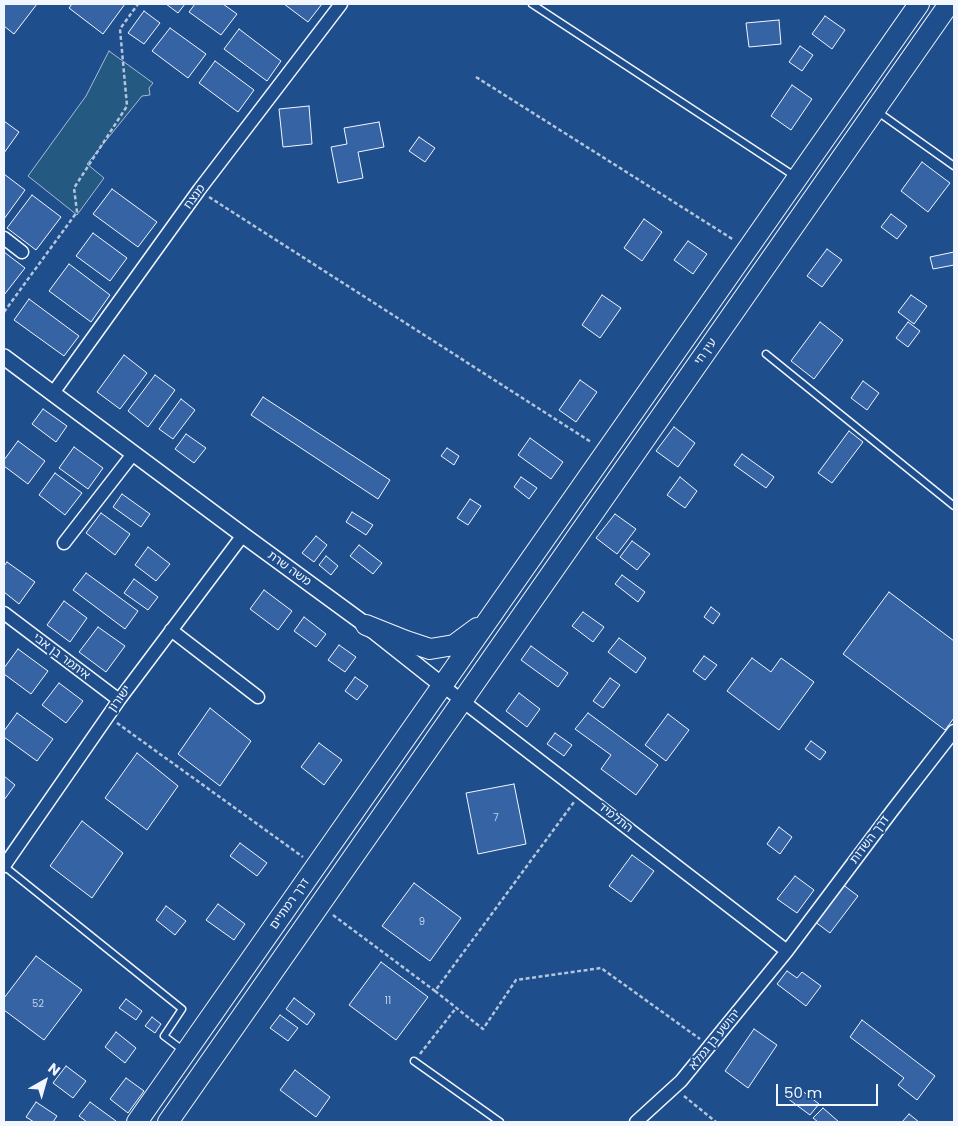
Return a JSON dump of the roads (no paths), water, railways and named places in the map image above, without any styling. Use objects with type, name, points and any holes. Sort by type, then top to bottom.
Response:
[{"type":"main road","name":"עין חי","points":[[443,686],[919,4]]},
{"type":"main road","name":"עין חי","points":[[463,701],[949,4]]},
{"type":"main road","points":[[366,625],[430,649],[454,645],[489,620]]},
{"type":"main road","name":"דרך רמתיים","points":[[137,1122],[443,686]]},
{"type":"main road","name":"דרך רמתיים","points":[[168,1122],[463,701]]},
{"type":"street","name":"מנצח","points":[[53,393],[199,190],[341,4]]},
{"type":"street","points":[[4,238],[22,252]]},
{"type":"street","name":"משה שרת","points":[[4,357],[243,536],[366,625],[443,686]]},
{"type":"street","points":[[64,543],[133,454]]},
{"type":"street","name":"ישורון","points":[[4,866],[119,700],[243,536]]},
{"type":"street","name":"איתמר בן אבי","points":[[4,613],[119,700]]},
{"type":"street","points":[[171,630],[258,697]]},
{"type":"street","name":"התלמיד","points":[[443,686],[787,951]]},
{"type":"street","name":"דרך השדות","points":[[787,951],[954,731]]},
{"type":"street","name":"יהושע בן גמלא","points":[[636,1122],[681,1081],[787,951]]},
{"type":"lane","points":[[532,4],[797,178]]},
{"type":"lane","points":[[875,109],[954,166]]},
{"type":"lane","points":[[766,354],[954,506]]},
{"type":"lane","points":[[4,866],[182,1009],[164,1036],[186,1053]]},
{"type":"lane","points":[[414,1061],[500,1122]]}]
